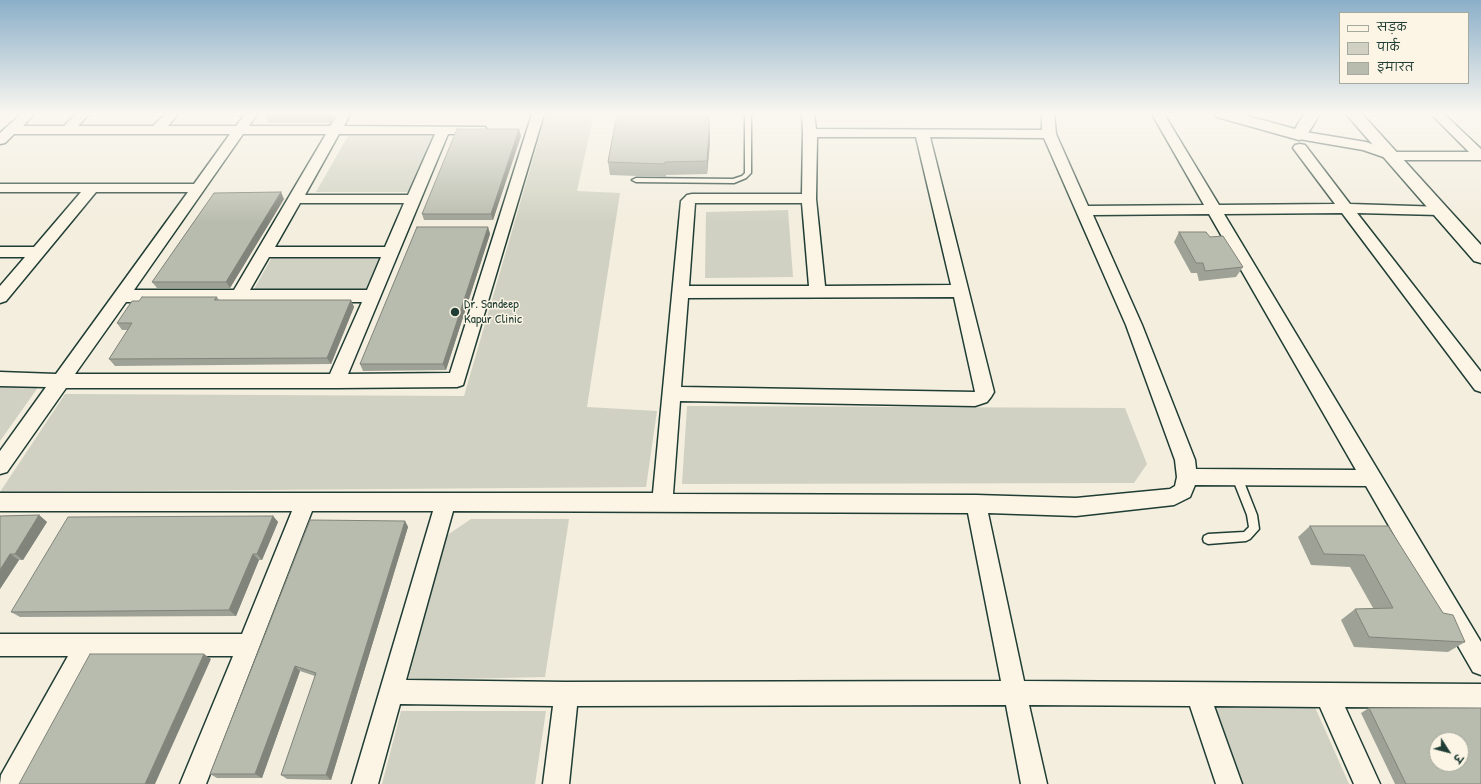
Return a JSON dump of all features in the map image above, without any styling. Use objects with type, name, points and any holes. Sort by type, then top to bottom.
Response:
[{"type":"street","points":[[0,466],[224,151]]},
{"type":"street","points":[[239,296],[322,151]]},
{"type":"street","points":[[336,381],[434,151]]},
{"type":"street","points":[[0,379],[61,381],[457,380],[504,227],[521,151]]},
{"type":"street","points":[[810,151],[810,199],[817,291]]},
{"type":"street","points":[[671,394],[975,400],[981,397],[985,392],[926,151]]},
{"type":"street","points":[[0,502],[662,502],[976,504],[1076,507],[1174,497],[1183,491],[1187,477],[1185,460],[1134,325],[1056,151]]},
{"type":"street","points":[[1179,151],[1370,478],[1481,664]]},
{"type":"street","points":[[1305,151],[1344,208],[1481,385]]},
{"type":"street","points":[[1378,151],[1392,156],[1481,156]]},
{"type":"street","points":[[1387,151],[1481,257]]},
{"type":"street","points":[[0,188],[198,188]]},
{"type":"street","points":[[0,297],[92,188]]},
{"type":"street","points":[[295,199],[414,199]]},
{"type":"street","points":[[662,502],[689,200],[810,199]]},
{"type":"street","points":[[1083,211],[1344,208],[1439,210]]},
{"type":"street","points":[[402,227],[418,227]]},
{"type":"street","points":[[489,227],[504,227]]},
{"type":"street","points":[[0,252],[38,252]]},
{"type":"street","points":[[264,252],[391,252]]},
{"type":"street","points":[[680,292],[961,291]]},
{"type":"street","points":[[122,296],[373,296]]},
{"type":"street","points":[[1187,477],[1370,478]]},
{"type":"street","points":[[193,784],[305,503]]},
{"type":"street","points":[[365,784],[445,503]]},
{"type":"street","points":[[976,504],[1034,784]]},
{"type":"street","points":[[0,645],[248,645]]},
{"type":"street","points":[[10,784],[87,645]]},
{"type":"street","points":[[392,692],[566,694],[1014,693],[1481,696]]},
{"type":"street","points":[[556,784],[566,694]]},
{"type":"street","points":[[1198,695],[1229,784]]},
{"type":"street","points":[[1327,695],[1367,784]]},
{"type":"lane","points":[[636,180],[734,181],[744,177],[748,172],[748,151]]},
{"type":"lane","points":[[1208,539],[1246,536],[1254,529],[1252,515],[1236,477]]},
{"type":"green space","points":[[340,151],[428,151],[410,192],[316,192]]},
{"type":"green space","points":[[535,151],[586,151],[577,191],[620,193],[587,407],[657,411],[646,487],[0,492],[65,394],[464,396]]},
{"type":"green space","points":[[788,210],[793,277],[705,278],[706,212]]},
{"type":"green space","points":[[272,257],[380,257],[365,291],[253,291]]},
{"type":"green space","points":[[0,385],[39,386],[0,441]]},
{"type":"green space","points":[[687,406],[1125,408],[1147,464],[1134,483],[682,484]]},
{"type":"green space","points":[[471,519],[569,519],[545,677],[408,680],[446,536]]},
{"type":"green space","points":[[1211,704],[1314,705],[1349,784],[1239,784]]},
{"type":"green space","points":[[401,711],[546,711],[535,784],[382,784]]},
{"type":"building","points":[[448,151],[512,151],[491,214],[422,214]]},
{"type":"building","points":[[610,151],[708,151],[707,161],[665,162],[665,164],[608,162]]},
{"type":"building","points":[[281,192],[226,282],[152,282],[214,193]]},
{"type":"building","points":[[417,227],[488,227],[443,364],[360,364]]},
{"type":"building","points":[[1179,232],[1206,232],[1210,237],[1223,236],[1243,267],[1205,271],[1203,263],[1196,263]]},
{"type":"building","points":[[142,297],[217,297],[214,300],[351,300],[327,358],[109,359],[132,323],[117,323],[132,301],[139,301]]},
{"type":"building","points":[[39,515],[15,554],[10,554],[0,570],[0,516]]},
{"type":"building","points":[[273,516],[257,554],[253,554],[229,610],[11,612],[68,517]]},
{"type":"building","points":[[310,520],[405,521],[326,775],[281,775],[316,673],[295,666],[255,774],[210,774]]},
{"type":"building","points":[[1310,526],[1388,526],[1443,613],[1453,615],[1465,642],[1369,637],[1355,609],[1393,608],[1364,555],[1324,554]]},
{"type":"building","points":[[90,654],[204,654],[145,784],[19,784]]},
{"type":"building","points":[[1369,708],[1481,708],[1481,784],[1406,784]]},
{"type":"place","name":"Dr. Sandeep Kapur Clinic","points":[[455,312]]}]
